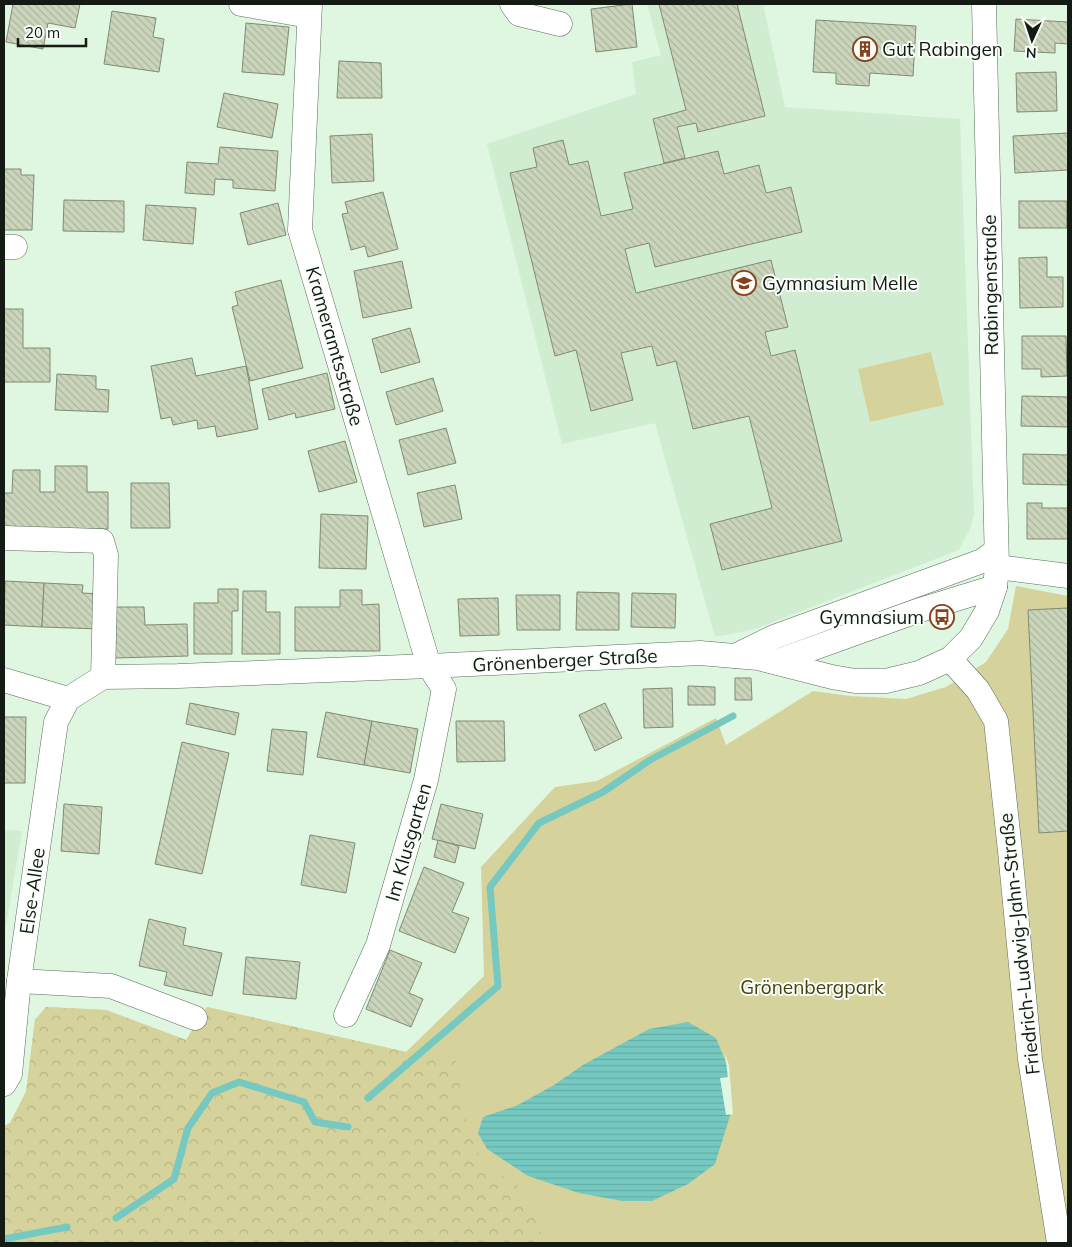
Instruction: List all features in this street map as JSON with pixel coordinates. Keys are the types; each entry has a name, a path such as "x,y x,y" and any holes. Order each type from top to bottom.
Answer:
{"street":[{"name":"Krameramtsstraße","path":"241,4 309,10 300,230 430,666"},
{"path":"512,4 519,14 560,24"},
{"name":"Rabingenstraße","path":"984,4 996,568"},
{"path":"4,538 102,541 106,555 103,676 68,699 4,680"},
{"path":"735,656 774,637 982,561 996,568 1068,576"},
{"path":"774,662 917,611 996,568"},
{"name":"Grönenberger Straße","path":"103,676 178,676 700,653 758,658 855,681 886,681 919,672 950,659 971,638 986,611 996,568"},
{"name":"Friedrich-Ludwig-Jahn-Straße","path":"950,659 978,690 996,721 1030,1059 1058,1243"},
{"name":"Im Klusgarten","path":"346,1015 378,945 426,780 444,690 430,666"},
{"name":"Else-Allee","path":"4,1084 10,1074 19,981 56,722 68,699"},
{"path":"19,981 111,986 194,1018"}],"shaded area":[{"name":"Gymnasium Melle","path":"647,4 763,4 785,107 960,119 974,514 970,529 959,550 755,629 715,637 655,423 562,444 487,144 636,94 632,62 661,55"},
{"path":"4,830 22,831 4,937"}],"green space":[{"path":"931,352 944,405 870,422 858,369"},
{"name":"Grönenbergpark","path":"1016,586 1068,596 1068,1243 4,1243 4,1126 10,1123 26,1092 35,1020 46,1007 106,1010 186,1040 207,1007 406,1052 484,976 481,867 555,787 597,781 716,718 726,745 813,691 850,696 906,699 946,687 986,662 1008,629"},
{"path":"46,1007 106,1010 186,1040 207,1007 406,1052 456,1061 465,1118 480,1160 523,1189 545,1243 4,1243 4,1126 10,1123 26,1092 35,1020"}],"water":[{"path":"688,1022 716,1038 727,1065 730,1116 715,1164 688,1184 652,1201 622,1201 579,1193 528,1176 487,1149 478,1133 483,1117 518,1105 554,1085 583,1065 649,1029"}],"pier":[{"path":"725,1054 729,1065 733,1114 726,1115 720,1078 728,1077"}],"building":[{"path":"13,4 80,4 75,28 48,23 43,49 6,42"},
{"path":"632,4 637,47 596,52 591,9"},
{"path":"659,4 737,4 765,116 698,132 696,123 677,127 685,158 664,163 653,119 686,110"},
{"path":"112,11 156,18 153,37 164,39 159,72 104,64"},
{"path":"1016,19 1068,22 1068,44 1055,43 1055,53 1014,51"},
{"name":"Gut Rabingen","path":"816,20 916,26 913,76 870,73 869,86 836,84 836,73 813,72"},
{"path":"246,23 289,27 284,75 242,72"},
{"path":"339,61 381,63 382,98 337,98"},
{"path":"1056,72 1057,111 1017,112 1016,73"},
{"path":"224,93 278,104 272,138 217,127"},
{"path":"1068,133 1068,170 1015,173 1013,136"},
{"path":"372,134 374,181 332,183 330,136"},
{"path":"563,140 569,165 588,161 601,216 633,209 624,173 718,151 724,174 759,165 766,193 791,187 802,232 655,267 649,243 625,249 636,293 771,260 788,327 765,332 771,356 795,350 842,541 722,570 710,524 772,508 749,416 693,429 676,361 657,366 652,346 621,353 633,400 591,411 576,350 555,356 510,173 537,167 533,148"},
{"path":"220,147 278,151 275,191 233,188 233,180 215,179 214,195 185,193 187,162 218,164"},
{"path":"4,169 21,169 21,175 34,175 32,230 4,230"},
{"path":"383,192 398,249 368,257 365,246 351,250 342,214 348,213 345,202"},
{"path":"64,200 124,201 124,232 63,231"},
{"path":"1019,201 1067,201 1067,228 1019,228"},
{"path":"278,203 286,235 248,245 240,213"},
{"path":"146,205 196,208 193,244 143,240"},
{"path":"1047,257 1047,277 1063,277 1063,307 1020,308 1019,258"},
{"path":"402,261 412,308 363,318 354,271"},
{"path":"281,280 303,368 250,381 232,307 238,305 235,292"},
{"path":"4,309 23,309 23,348 50,348 50,382 4,382"},
{"path":"410,328 420,362 381,373 372,339"},
{"path":"1022,336 1066,336 1067,376 1041,377 1041,369 1022,369"},
{"path":"192,358 196,376 246,366 258,429 217,437 215,426 198,429 197,420 173,425 171,417 161,419 151,366"},
{"path":"327,373 335,409 296,418 295,413 269,420 262,389"},
{"path":"57,374 96,376 96,389 109,390 108,412 55,410"},
{"path":"433,378 443,411 396,425 386,392"},
{"path":"1022,396 1068,397 1068,427 1021,426"},
{"path":"446,428 456,463 408,475 399,440"},
{"path":"345,441 357,482 319,492 308,451"},
{"path":"1023,454 1068,455 1068,485 1023,484"},
{"path":"55,466 87,466 87,492 108,492 108,529 4,528 4,493 12,493 13,470 40,470 40,492 55,492"},
{"path":"131,483 169,483 170,528 131,528"},
{"path":"455,485 462,519 424,527 417,493"},
{"path":"1027,503 1042,503 1042,508 1068,508 1068,539 1027,539"},
{"path":"321,514 368,516 366,569 319,568"},
{"path":"5,581 44,583 42,627 4,625"},
{"path":"44,583 83,585 82,593 102,594 101,629 42,627"},
{"path":"218,589 238,589 238,611 232,611 232,654 194,654 194,603 218,603"},
{"path":"340,590 362,590 362,605 379,604 380,651 295,651 295,607 340,607"},
{"path":"243,591 266,591 266,612 280,612 280,654 242,654"},
{"path":"577,592 619,593 619,630 576,630"},
{"path":"632,593 676,594 675,628 631,627"},
{"path":"516,595 560,595 560,630 517,630"},
{"path":"498,598 499,635 460,636 458,599"},
{"path":"115,607 144,607 145,625 187,624 188,656 114,658"},
{"path":"1068,608 1068,831 1039,833 1028,610"},
{"path":"735,678 751,678 752,700 735,700"},
{"path":"688,686 715,687 715,705 688,705"},
{"path":"672,688 673,727 644,728 643,689"},
{"path":"190,703 239,713 235,735 186,724"},
{"path":"605,703 622,738 595,751 579,715"},
{"path":"326,712 372,721 364,765 317,757"},
{"path":"4,717 26,717 25,783 4,783"},
{"path":"372,721 418,729 410,773 364,765"},
{"path":"456,721 504,721 505,761 457,762"},
{"path":"272,729 307,732 303,775 267,771"},
{"path":"182,742 229,753 202,874 155,864"},
{"path":"64,804 102,807 99,854 61,851"},
{"path":"441,804 483,814 475,849 432,839"},
{"path":"310,835 355,843 346,893 301,885"},
{"path":"438,840 459,846 455,863 434,857"},
{"path":"424,867 464,883 452,912 469,918 455,953 399,931"},
{"path":"149,919 186,928 183,945 222,953 212,996 164,985 167,972 139,966"},
{"path":"390,950 422,963 409,993 423,999 411,1027 366,1009"},
{"path":"246,957 300,962 296,999 243,994"}],"waterway":[{"path":"368,1098 498,986 490,887 539,823 603,792 650,760 733,716"},
{"path":"116,1218 174,1179 188,1128 212,1093 239,1082 304,1102 315,1122 348,1127"},
{"path":"4,1239 67,1227"}],"place":[{"name":"Gut Rabingen","path":"865,49"},
{"name":"Gymnasium Melle","path":"744,283"},
{"name":"Gymnasium","path":"942,617"}]}
